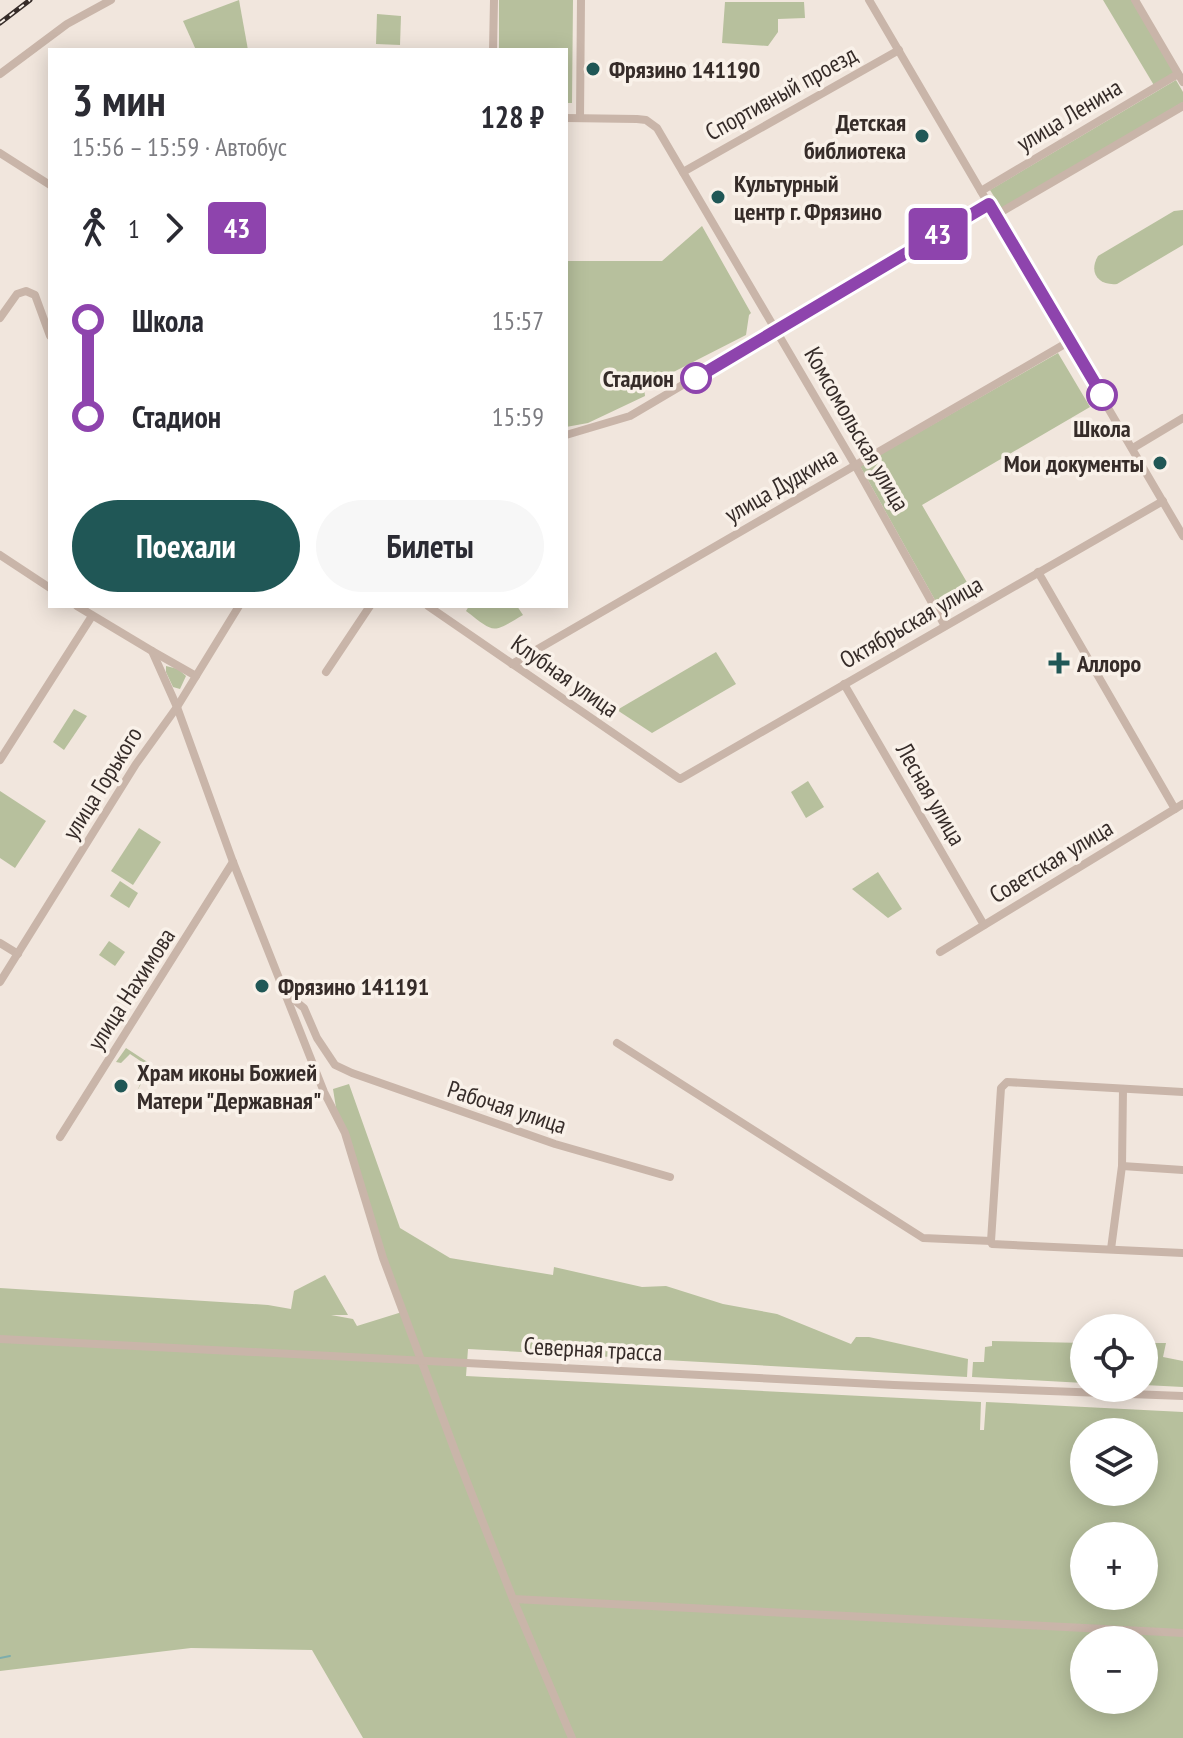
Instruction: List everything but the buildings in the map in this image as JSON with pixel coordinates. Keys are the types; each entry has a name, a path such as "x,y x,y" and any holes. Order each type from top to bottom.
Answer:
{"street":[{"path":"0,74 67,24 111,0"},
{"path":"493,48 494,0"},
{"path":"580,118 581,0"},
{"path":"869,0 1183,536"},
{"path":"1135,0 1180,78"},
{"name":"Спортивный проезд","path":"683,172 899,50"},
{"name":"улица Ленина","path":"981,191 1180,78"},
{"name":"улица Ленина","path":"996,215 1183,106"},
{"name":"Комсомольская улица","path":"568,118 637,119 651,123 855,465 945,626"},
{"path":"0,153 48,184"},
{"path":"568,434 630,416 989,204"},
{"path":"0,318 17,294 26,291 35,295 48,331"},
{"name":"улица Дудкина","path":"512,664 1070,341"},
{"path":"1133,448 1183,418"},
{"name":"Октябрьская улица","path":"680,779 1163,501"},
{"path":"0,555 48,587"},
{"path":"1038,572 1179,807"},
{"path":"80,608 196,676"},
{"name":"улица Горького","path":"0,982 238,608"},
{"path":"326,672 369,608"},
{"name":"Клубная улица","path":"431,608 680,779"},
{"path":"1,755 92,616"},
{"path":"152,651 177,707 233,862 324,1092 345,1133 383,1258 513,1599 572,1738"},
{"name":"Лесная улица","path":"844,684 984,925"},
{"name":"Советская улица","path":"940,952 1179,807"},
{"name":"улица Нахимова","path":"60,1137 233,862"},
{"path":"0,943 18,954"},
{"path":"287,995 304,1008 317,1038 335,1065 317,1072"},
{"path":"617,1043 923,1238 1183,1253"},
{"name":"Рабочая улица","path":"335,1065 401,1092 555,1144 670,1177"},
{"path":"991,1241 1001,1088 1007,1082 1183,1092"},
{"path":"1111,1249 1122,1166 1123,1089"},
{"path":"1122,1166 1183,1170"},
{"name":"Северная трасса","path":"0,1339 894,1385 1183,1396"},
{"path":"513,1599 1183,1633"}],"green space":[{"path":"239,0 248,48 195,48 183,21"},
{"path":"499,0 573,0 572,103 568,103 568,48 499,48"},
{"path":"1103,0 1135,0 1178,74 1155,87"},
{"path":"725,2 804,2 805,18 778,19 778,32 768,46 722,43"},
{"path":"377,14 401,16 400,45 376,44"},
{"path":"1176,80 1183,92 1183,102 1002,209 990,190"},
{"path":"1183,210 1183,245 1117,284 1100,281 1094,268 1098,256 1174,211"},
{"path":"702,226 751,313 746,335 644,387 645,396 588,423 568,427 568,261 662,261"},
{"path":"1058,353 1090,407 922,505 972,591 940,609 860,466"},
{"path":"468,608 518,608 523,615 493,628 466,611"},
{"path":"716,652 736,684 652,733 617,710"},
{"path":"166,666 178,669 186,676 180,689 173,687"},
{"path":"74,709 87,716 64,750 53,742"},
{"path":"808,781 824,807 806,818 791,792"},
{"path":"0,791 46,821 15,868 0,858"},
{"path":"139,828 161,842 133,885 111,871"},
{"path":"878,872 902,909 888,918 852,889"},
{"path":"120,881 138,893 129,908 110,896"},
{"path":"109,941 125,952 115,966 99,955"},
{"path":"126,1048 152,1065 137,1091 143,1078 139,1073 145,1064 130,1054 121,1063 116,1062"},
{"path":"349,1084 400,1228 450,1258 553,1275 554,1267 642,1287 666,1286 723,1304 777,1314 851,1344 856,1337 869,1337 968,1359 967,1377 468,1349 466,1376 981,1402 980,1430 984,1430 986,1402 1183,1412 1183,1738 363,1738 312,1650 191,1648 0,1671 0,1288 291,1309 294,1291 325,1275 348,1315 331,1315 353,1319 357,1326 402,1312 337,1114 333,1089"},
{"path":"992,1341 1070,1343 1070,1382 972,1377 973,1362 984,1362 985,1347 992,1346"},
{"path":"1158,1343 1166,1343 1163,1357 1183,1361 1183,1387 1158,1386"}],"waterway":[{"path":"0,1658 10,1656"}],"railway":[{"path":"0,23 30,0"}],"bus line":[{"name":"43","path":"696,378 989,204 1102,395"}],"place":[{"name":"Фрязино 141190","path":"593,69"},
{"name":"Детская библиотека","path":"922,136"},
{"name":"Культурный центр г. Фрязино","path":"718,197"},
{"name":"Стадион","path":"696,378"},
{"name":"Школа","path":"1102,395"},
{"name":"Мои документы","path":"1160,463"},
{"name":"Аллоро","path":"1059,663"},
{"name":"Фрязино 141191","path":"262,986"},
{"name":"Храм иконы Божией Матери \"Державная\"","path":"121,1086"}]}
